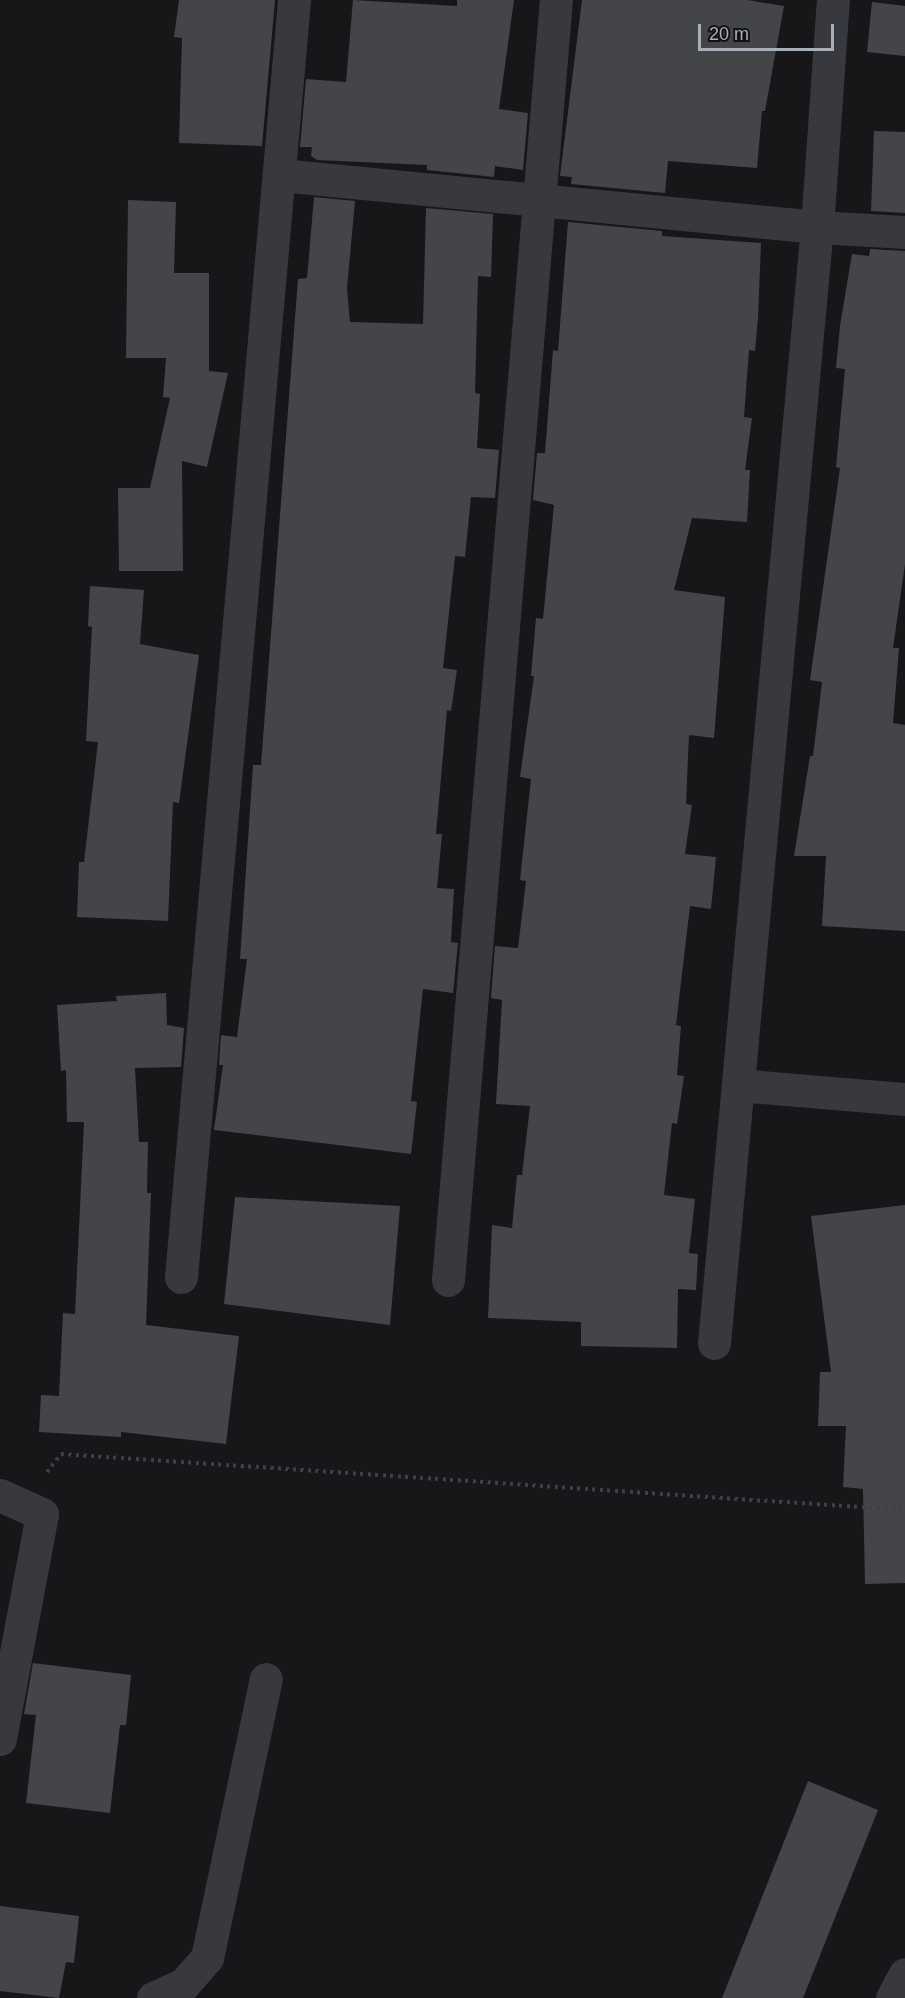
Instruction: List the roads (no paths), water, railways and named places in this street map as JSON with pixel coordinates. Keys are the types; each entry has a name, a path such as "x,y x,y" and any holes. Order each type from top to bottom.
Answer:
{"street":[{"path":"181,1277 294,0"},
{"path":"448,1280 541,200 556,0"},
{"path":"714,1343 817,227 833,0"},
{"path":"280,175 817,227 905,232"},
{"path":"738,1085 905,1099"},
{"path":"0,1495 42,1514 0,1739"},
{"path":"153,1998 184,1984 207,1958 266,1678"},
{"path":"892,1998 905,1974"}]}
